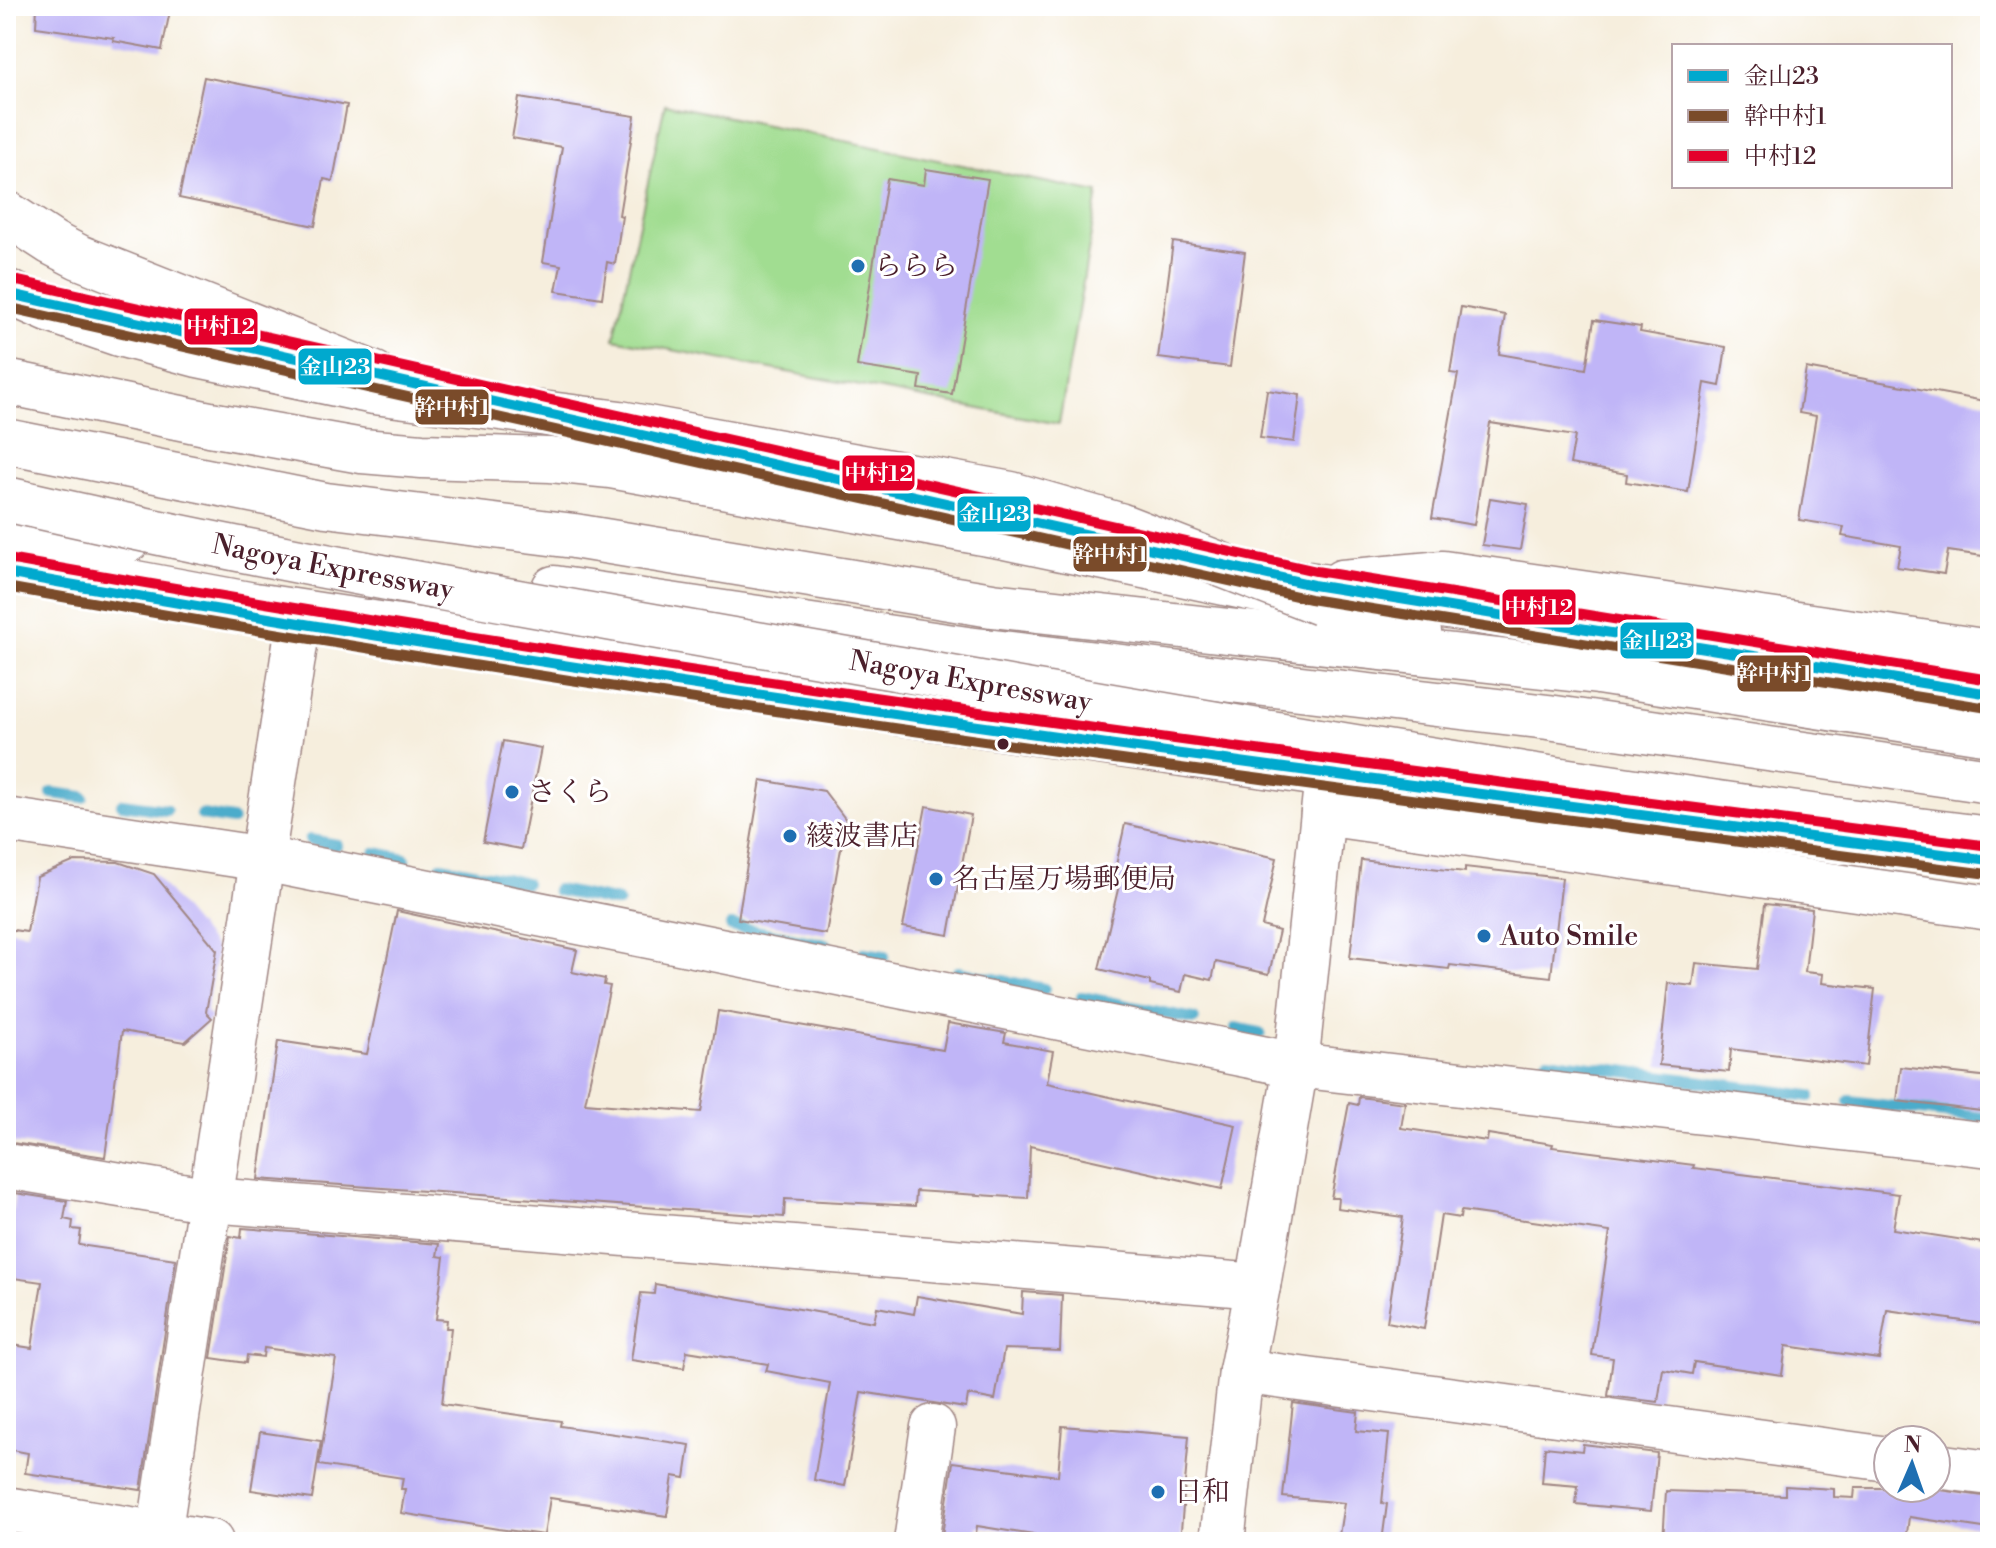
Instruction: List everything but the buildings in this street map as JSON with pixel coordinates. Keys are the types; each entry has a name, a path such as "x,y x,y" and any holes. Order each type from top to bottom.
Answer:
{"main road":[{"path":"6,213 79,257 375,374"},
{"path":"6,292 375,374 1316,594 1443,573 1990,652"},
{"path":"6,292 132,338 374,392 620,423 1011,494 1119,525 1464,645 1598,672"},
{"path":"6,382 210,424 362,451 611,466 1316,594 1990,694"},
{"name":"Nagoya Expressway","path":"6,441 326,505 574,536 992,605 1598,672 1990,733"},
{"name":"Nagoya Expressway","path":"6,499 276,556 739,641 1332,778 1772,811 1990,839"},
{"path":"6,529 333,555 967,649 1548,717 1990,781"},
{"path":"6,559 254,605 747,674 1332,778 1990,908"},
{"path":"6,570 95,575"},
{"path":"6,570 298,625 1332,778 1990,860"},
{"path":"159,1538 298,625"},
{"path":"1222,1542 1241,1371 1296,1065 1332,778"},
{"path":"6,820 263,859 1296,1065 1990,1145"},
{"path":"6,1166 211,1200 1258,1286"},
{"path":"1241,1371 1872,1457"},
{"path":"916,1542 933,1427"},
{"path":"1952,1468 1990,1473"},
{"path":"6,1509 159,1538 211,1542"}],"green space":[{"name":"ららら","path":"665,104 1098,193 1059,424 614,339"}],"waterway":[{"path":"52,793 83,797"},
{"path":"122,804 166,810"},
{"path":"202,815 232,820"},
{"path":"310,840 337,845"},
{"path":"375,853 405,859"},
{"path":"441,867 525,883"},
{"path":"557,890 618,902"},
{"path":"731,926 826,945"},
{"path":"864,953 884,956"},
{"path":"958,972 1044,989"},
{"path":"1082,997 1194,1019"},
{"path":"1236,1028 1260,1033"},
{"path":"1547,1061 1810,1096"},
{"path":"1850,1101 1990,1119"}],"transit line":[{"name":"中村12","path":"9,279 1316,571 1990,680"},
{"name":"金山23","path":"6,293 1313,585 1990,694"},
{"name":"幹中村1","path":"6,307 1310,599 1988,708"},
{"name":"中村12","path":"8,559 749,679 1245,749 1990,846"},
{"name":"金山23","path":"6,573 748,693 1244,763 1990,860"},
{"name":"幹中村1","path":"6,587 747,707 1243,777 1988,874"}],"place":[{"name":"ららら","path":"858,266"},
{"name":"さくら","path":"512,792"},
{"name":"綾波書店","path":"790,836"},
{"name":"名古屋万場郵便局","path":"936,879"},
{"name":"Auto Smile","path":"1484,936"},
{"name":"日和","path":"1158,1492"}]}
